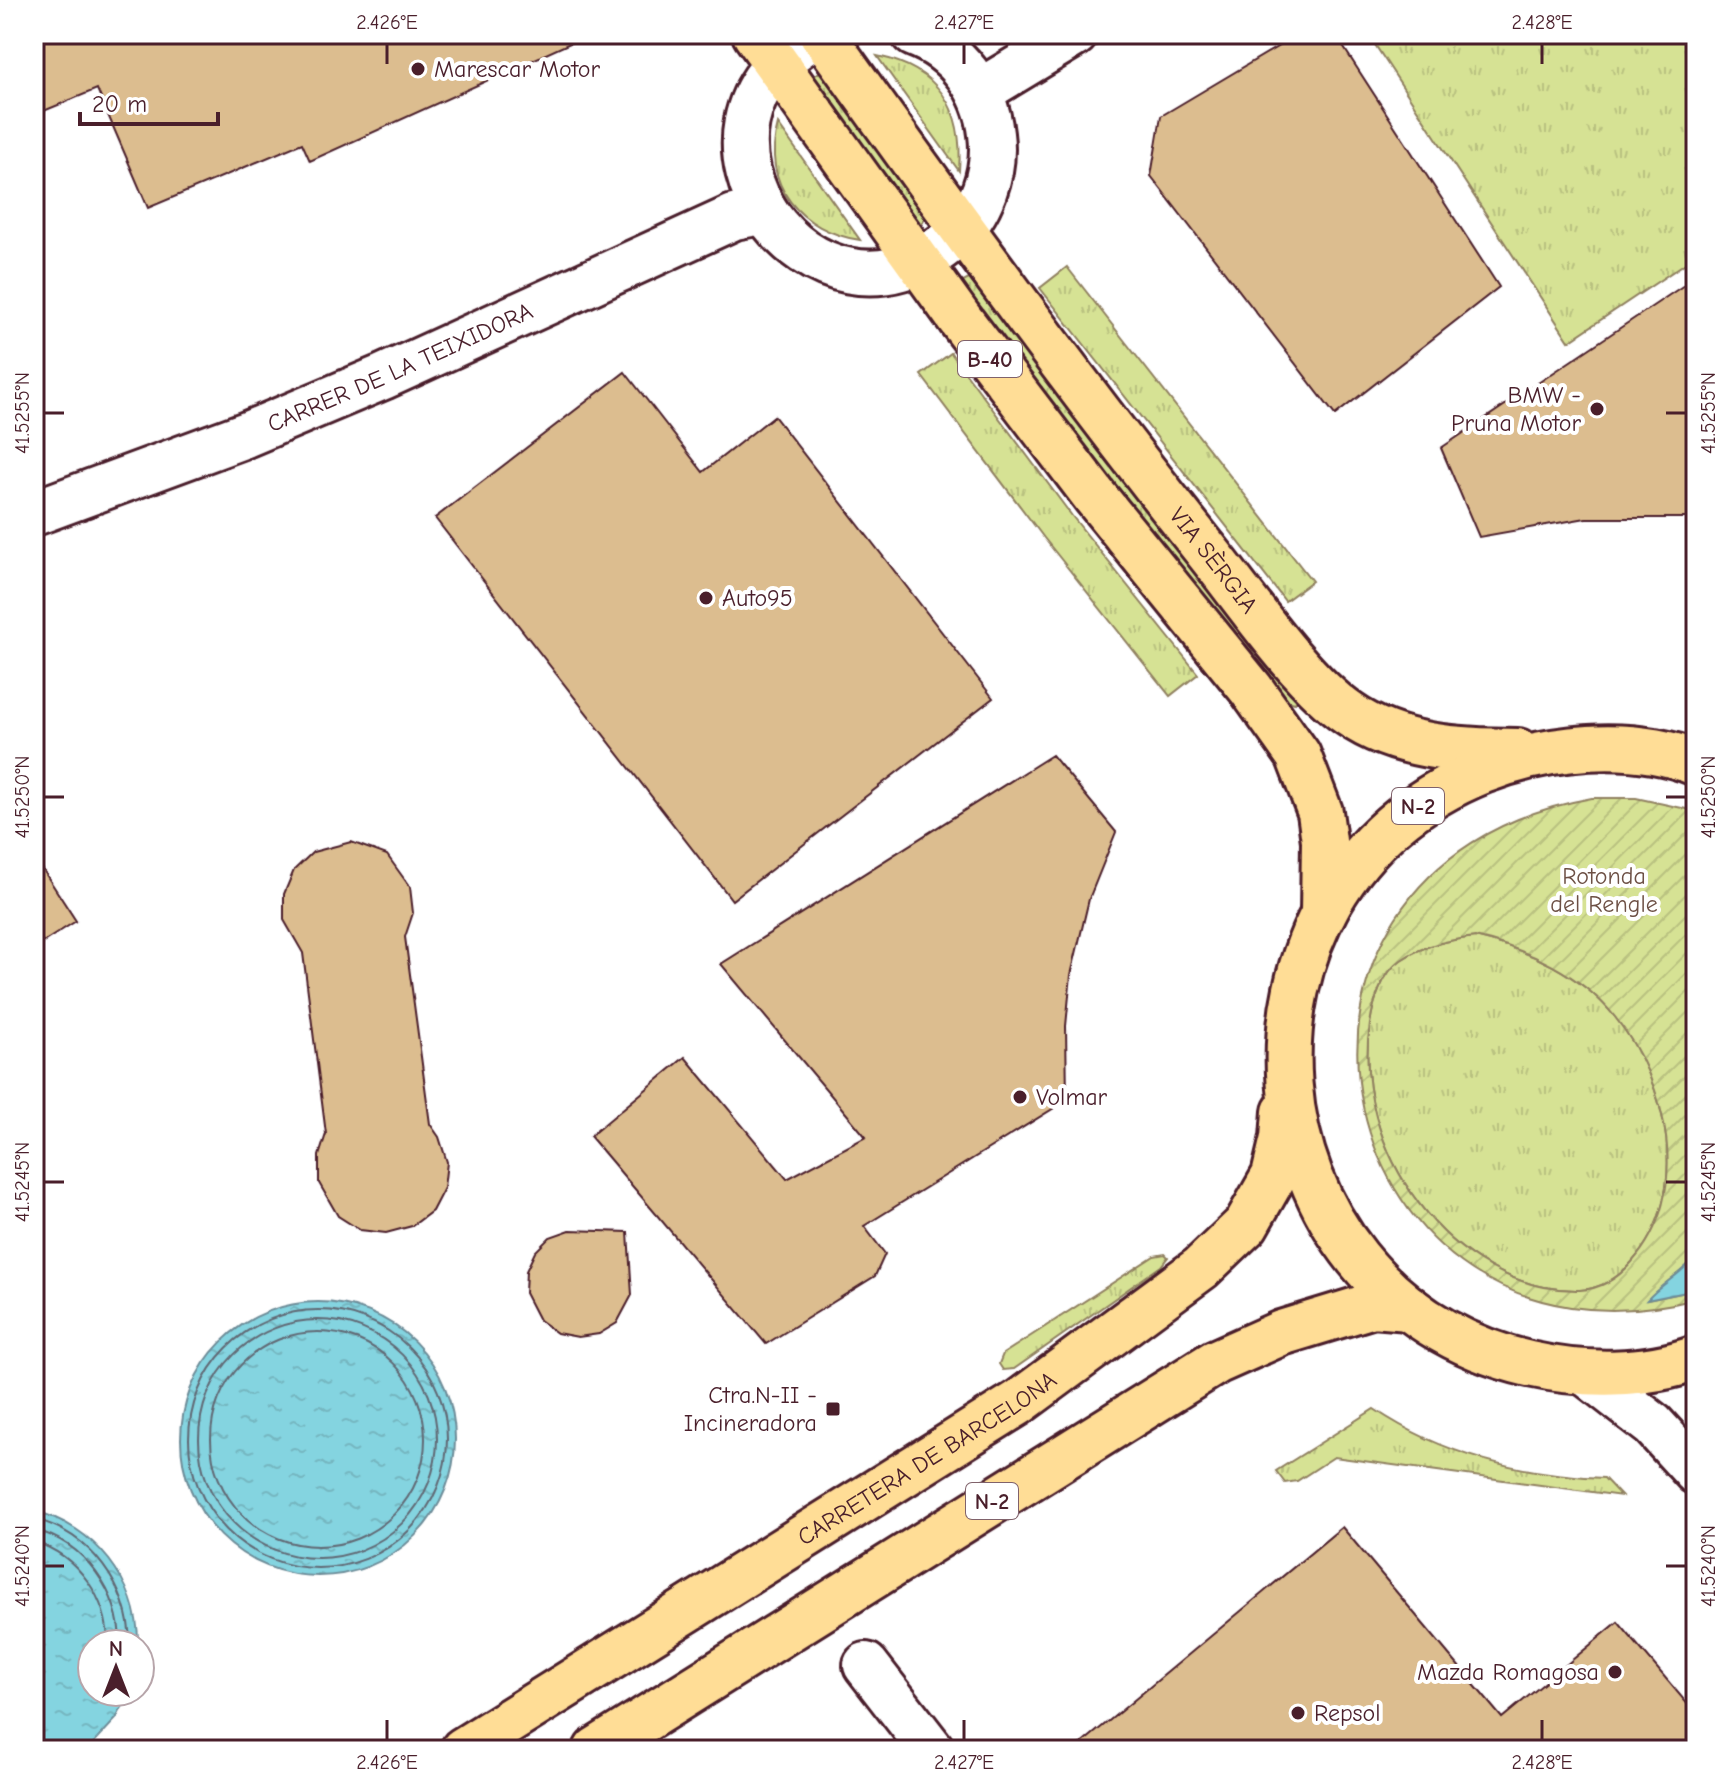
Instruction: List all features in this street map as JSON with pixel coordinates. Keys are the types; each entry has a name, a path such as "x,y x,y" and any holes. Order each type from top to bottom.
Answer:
{"main road":[{"name":"VIA SÈRGIA","path":"820,34 1138,465 1326,696 1373,729 1406,741 1484,751 1552,751"},
{"name":"B-40","path":"766,49 917,262 1096,498 1251,689 1298,755 1320,812 1324,841 1323,914"},
{"name":"N-2","path":"1696,763 1620,748 1552,751 1505,763 1460,781 1419,806 1381,837 1349,874 1323,914 1301,967 1289,1024 1287,1082 1296,1134 1312,1184 1338,1230 1370,1272 1409,1308 1456,1337 1506,1359 1586,1373 1638,1371 1696,1358"},
{"name":"CARRETERA DE BARCELONA","path":"463,1750 1018,1403 1201,1268 1246,1225 1274,1176 1283,1138 1287,1082"},
{"name":"N-2","path":"596,1750 1216,1362 1281,1333 1373,1305 1409,1308"}],"street":[{"name":"VIA SÈRGIA","path":"820,34 797,46 766,49 758,90 747,120 744,152 749,183 762,212 784,239 814,259 847,270 882,271 917,262 941,249 962,230 978,205 989,178 993,149 989,119 979,92 958,62 929,39 914,34"},
{"path":"979,92 1075,34"},
{"name":"CARRER DE LA TEIXIDORA","path":"34,513 245,435 383,377 720,223 762,212"},
{"path":"1586,1373 1653,1425 1696,1472"},
{"path":"866,1665 932,1750"}],"green space":[{"path":"1368,34 1696,34 1696,256 1569,341"},
{"path":"877,56 917,71 944,95 957,129 959,171"},
{"path":"821,71 925,215 923,222 918,224 814,80 814,76"},
{"path":"778,124 860,240 820,227 790,202 775,167 774,146"},
{"path":"1067,267 1312,581 1285,601 1040,288"},
{"path":"969,279 1298,698 1295,703 1287,701 1244,648 962,290 961,283"},
{"path":"951,353 1072,516 1198,674 1170,696 1044,538 921,375"},
{"name":"Rotonda del Rengle","path":"1592,798 1636,798 1696,811 1696,1256 1648,1300 1696,1290 1696,1299 1571,1307 1472,1270 1402,1199 1364,1109 1361,1011 1396,918 1472,843","holes":["1475,937 1552,965 1601,1002 1633,1044 1649,1074 1660,1106 1666,1139 1667,1172 1663,1204 1651,1235 1632,1262 1602,1285 1580,1290 1533,1284 1490,1267 1452,1239 1419,1204 1394,1163 1376,1117 1368,1071 1370,1024 1384,980 1394,966 1418,950"]},
{"path":"1475,937 1533,956 1586,988 1615,1017 1649,1074 1660,1106 1666,1139 1667,1172 1663,1204 1651,1235 1632,1262 1602,1285 1580,1290 1533,1284 1490,1267 1452,1239 1419,1204 1394,1163 1376,1117 1368,1071 1370,1024 1384,980 1394,966 1418,950"},
{"path":"1165,1254 1168,1257 1161,1266 1014,1369 1003,1370 999,1364 1003,1354 1154,1256"},
{"path":"1374,1409 1428,1439 1484,1460 1543,1472 1604,1478 1621,1496 1334,1457 1297,1481 1285,1483 1276,1471"}],"water":[{"path":"1696,1256 1696,1290 1647,1300 1685,1268"},
{"path":"305,1302 331,1302 383,1318 415,1342 432,1363 445,1387 453,1412 453,1466 445,1491 432,1515 415,1536 394,1553 370,1566 345,1574 305,1576 253,1560 231,1545 212,1526 197,1504 187,1479 181,1452 181,1426 197,1374 212,1352 231,1333 253,1318 278,1308"},
{"path":"34,1511 76,1529 109,1560 131,1599 137,1628 76,1628 76,1708 122,1708 116,1719 87,1750 34,1750"}],"building":[{"path":"34,34 590,34 310,161 302,143 148,208 97,89 34,115"},
{"path":"1299,34 1335,34 1499,287 1335,415 1151,176 1161,116"},
{"name":"BMW - Pruna Motor","path":"1696,277 1696,518 1586,518 1479,537 1441,448"},
{"name":"Auto95","path":"625,372 703,472 774,416 993,698 732,900 435,518"},
{"path":"1052,755 1116,832 1089,899 1071,975 1066,1026 1067,1100 864,1226 885,1254 875,1276 766,1344 590,1136 685,1057 787,1179 866,1137 721,964"},
{"path":"351,842 387,855 410,887 413,913 405,937 430,1124 439,1137 447,1162 444,1188 432,1211 412,1226 386,1233 360,1230 338,1216 319,1183 319,1156 326,1134 303,953 284,920 284,894 294,870 313,852"},
{"path":"34,856 76,921 34,948"},
{"path":"570,1230 628,1232 632,1295 617,1323 599,1334 578,1337 557,1333 539,1320 525,1293 526,1271 535,1252 550,1237"},
{"path":"1342,1527 1502,1718 1618,1622 1696,1714 1696,1750 1074,1750"}],"place":[{"name":"Marescar Motor","path":"418,69"},
{"name":"BMW - Pruna Motor","path":"1597,409"},
{"name":"Auto95","path":"706,598"},
{"name":"Volmar","path":"1020,1097"},
{"name":"Ctra.N-II - Incineradora","path":"833,1409"},
{"name":"Mazda Romagosa","path":"1615,1672"},
{"name":"Repsol","path":"1298,1713"}]}
